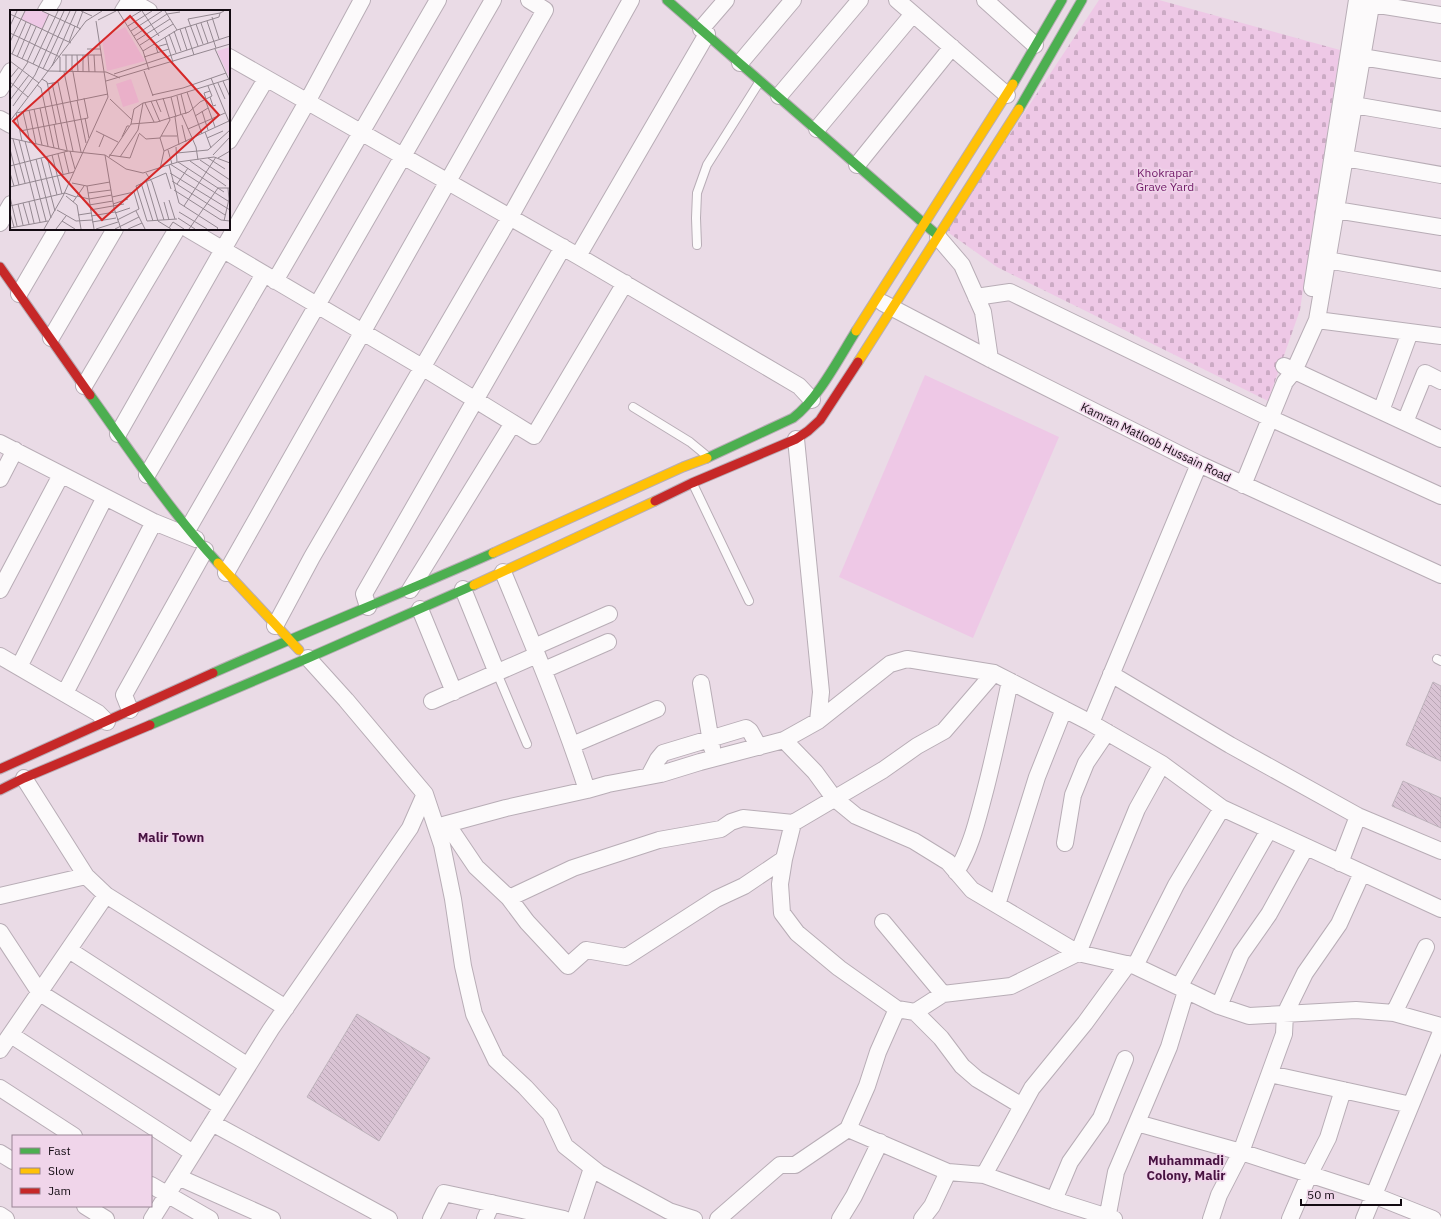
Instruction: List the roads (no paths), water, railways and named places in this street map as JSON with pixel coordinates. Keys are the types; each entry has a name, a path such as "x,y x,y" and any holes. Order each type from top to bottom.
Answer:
{"main road":[{"path":"667,0 817,129 938,236"},
{"path":"0,790 24,778 308,658 503,572 639,498 708,456 793,418 812,400 877,300 1007,95 1062,0"},
{"path":"0,769 290,640 639,498 692,484 796,439 808,431 820,420 893,308 1023,103 1082,0"},
{"path":"0,267 147,475 196,540 275,626 308,658"}],"street":[{"path":"47,10 53,0"},
{"path":"124,10 130,0 147,10"},
{"path":"118,434 307,102 362,0"},
{"path":"147,475 361,133 438,0"},
{"path":"130,710 124,695 196,540 317,305 493,0"},
{"path":"226,573 545,10 529,0"},
{"path":"275,626 312,557 510,217 631,0"},
{"path":"578,256 704,32 726,0"},
{"path":"740,63 793,0"},
{"path":"778,96 860,0"},
{"path":"897,0 1007,95"},
{"path":"985,0 1036,45"},
{"path":"1364,1 1441,16"},
{"path":"1288,373 1317,320 1362,56 1364,1"},
{"path":"1243,485 1288,373 1308,311 1324,201 1364,1"},
{"path":"817,129 913,14"},
{"path":"857,165 952,47"},
{"path":"1362,56 1441,70"},
{"path":"230,58 625,283 798,386 812,400"},
{"path":"0,89 10,72"},
{"path":"230,139 266,79"},
{"path":"1354,105 1441,120"},
{"path":"0,119 10,124"},
{"path":"1345,158 1441,175"},
{"path":"0,223 10,206"},
{"path":"1336,210 1441,227"},
{"path":"19,294 56,230"},
{"path":"51,338 114,230"},
{"path":"84,386 176,230"},
{"path":"190,230 363,332 534,436 625,283"},
{"path":"938,236 962,265 984,312 990,359"},
{"path":"368,608 364,594 563,247"},
{"path":"1327,260 1441,280"},
{"path":"976,297 1010,292 1270,418 1441,496"},
{"name":"Kamran Matloob Hussain Road","path":"877,300 990,359 1199,464 1441,575"},
{"path":"1317,320 1441,336"},
{"path":"1381,411 1410,332"},
{"path":"1288,373 1381,411 1441,439"},
{"path":"1405,422 1425,373 1441,381"},
{"path":"410,590 513,423"},
{"path":"796,439 821,692 818,721"},
{"path":"0,443 154,522 196,540"},
{"path":"0,478 15,450"},
{"path":"1090,723 1199,464"},
{"path":"0,590 61,474"},
{"path":"19,666 105,497"},
{"path":"65,694 154,522"},
{"path":"503,572 544,670 587,790"},
{"path":"463,589 497,673"},
{"path":"420,609 454,692"},
{"path":"432,702 497,673 536,651 609,614"},
{"path":"544,670 608,642"},
{"path":"0,656 98,713 106,722"},
{"path":"308,658 346,700 425,794 442,826 476,867 509,898 527,922 568,966 586,950 626,957 716,899 744,886 784,859"},
{"path":"442,826 506,808 608,784 661,774 714,758 784,740 818,721 890,664 907,659 994,673 1107,732 1162,764 1222,808 1441,908"},
{"path":"509,898 573,868 659,840 721,829 731,822 743,818 793,823 883,770 917,746 944,731 994,673"},
{"path":"1111,674 1230,745 1358,816 1441,851"},
{"path":"956,872 964,860 975,827 995,750 1010,681"},
{"path":"701,683 714,758"},
{"path":"572,745 657,709"},
{"path":"997,905 1037,778 1064,709"},
{"path":"649,776 663,753 746,728 750,731 759,747"},
{"path":"1065,843 1073,795 1086,763 1107,732"},
{"path":"784,740 815,772 834,798 856,816 914,841 948,862 972,890 1078,953 1132,965 1219,1006 1249,1016 1356,1010 1394,1013 1441,1026"},
{"path":"915,1012 943,994 1012,986 1078,953 1137,809 1162,764"},
{"path":"24,778 86,876 106,895 286,1008"},
{"path":"152,1219 286,1008 410,828 425,794"},
{"path":"984,1175 1032,1088 1132,965 1176,885 1222,808"},
{"path":"1340,863 1358,816"},
{"path":"793,823 784,859 780,884 782,913 797,933 839,968 897,1009 915,1012 941,1038 962,1066 976,1079 1022,1106"},
{"path":"442,826 442,845 453,899 463,966 474,1014 496,1060 526,1087 550,1114 565,1146 592,1168 669,1211 694,1219"},
{"path":"848,1128 948,1172 984,1175 1109,1218 1116,1172 1169,1047 1183,989 1268,830"},
{"path":"1219,1006 1241,954 1269,914 1306,847"},
{"path":"1211,1219 1218,1195 1241,1152 1270,1074 1284,1034 1285,1014 1305,973 1339,924 1362,873"},
{"path":"0,896 86,876"},
{"path":"0,1050 106,895"},
{"path":"883,922 943,994"},
{"path":"0,932 40,993 222,1107"},
{"path":"1394,1013 1426,947"},
{"path":"69,950 248,1066"},
{"path":"718,1219 780,1165 795,1165 848,1128 867,1086 878,1052 897,1009"},
{"path":"1364,1219 1441,1032"},
{"path":"11,1035 193,1153"},
{"path":"1054,1200 1070,1162 1101,1118 1125,1059"},
{"path":"1270,1074 1411,1105"},
{"path":"0,1088 72,1135"},
{"path":"1290,1219 1309,1175 1328,1138 1343,1090"},
{"path":"212,1123 389,1219"},
{"path":"1137,1123 1241,1152 1373,1195 1433,1219"},
{"path":"840,1219 854,1196 880,1142"},
{"path":"0,1153 12,1160"},
{"path":"575,1219 592,1168"},
{"path":"922,1219 932,1206 948,1172"},
{"path":"178,1177 272,1219"},
{"path":"152,1186 210,1219"},
{"path":"431,1219 444,1192 539,1216 564,1219"},
{"path":"485,1219 492,1203"},
{"path":"87,1207 106,1219"},
{"path":"0,1215 6,1219"}],"lane":[{"path":"697,245 697,193 707,165 760,81"},
{"path":"633,407 690,442 708,456"},
{"path":"692,484 749,601"},
{"path":"497,673 528,744"}],"district":[{"name":"Malir Town","path":"171,837"},
{"name":"Muhammadi Colony, Malir","path":"1186,1168"}],"park label":[{"name":"Khokrapar Grave Yard","path":"1165,179"}]}
